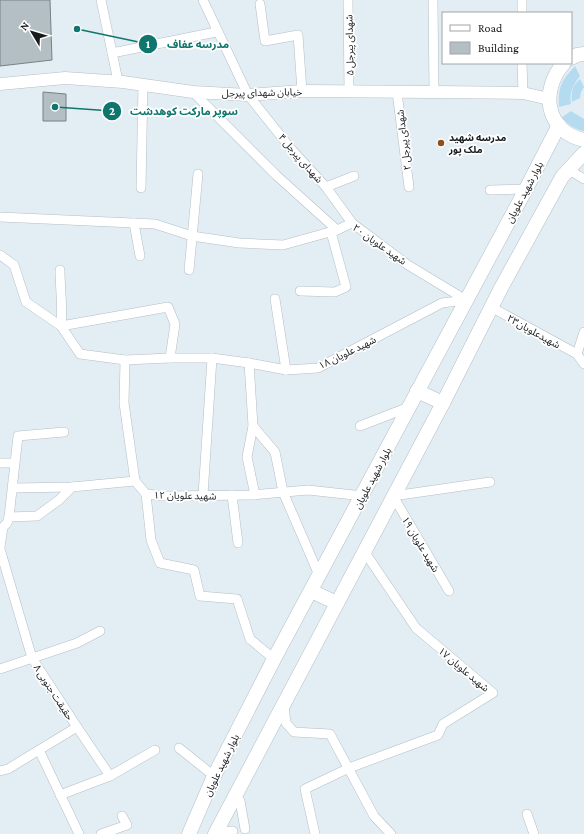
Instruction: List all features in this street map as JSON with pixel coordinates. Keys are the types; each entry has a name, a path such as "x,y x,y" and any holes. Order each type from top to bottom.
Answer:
{"main road":[{"path":"563,64 556,72 550,85 549,99 552,113 559,125 569,134 584,140"},
{"name":"خیابان شهدای پیرجل","path":"0,84 64,78 143,84 193,92 248,95 302,91 434,92 523,94 549,99"},
{"name":"بلوار شهید علویان","path":"189,834 214,776 274,659 363,496 417,391 559,125"},
{"path":"215,833 234,794 337,603 562,177 584,154"},
{"path":"417,391 443,403"},
{"path":"311,591 337,603"}],"street":[{"path":"100,0 118,82"},
{"name":"شهدای پیرجل ۴","path":"203,0 216,32 248,95 292,150 326,187 352,223"},
{"name":"شهدای پیرجل ۵","path":"348,0 349,91"},
{"path":"433,0 434,92"},
{"path":"522,0 522,12"},
{"path":"260,4 265,41 298,35 302,91"},
{"path":"112,53 216,32"},
{"path":"522,64 523,94"},
{"path":"141,188 143,84"},
{"path":"193,92 334,231 346,287 335,292 300,291"},
{"name":"شهدای پیرجل ۲","path":"397,92 408,187"},
{"path":"569,170 584,178"},
{"path":"189,270 198,174"},
{"path":"326,187 354,176"},
{"path":"490,190 526,189"},
{"name":"شهید علویان ۲۰","path":"0,217 155,224 192,236 239,243 283,245 334,231 352,223 408,265 466,300"},
{"path":"134,223 140,256"},
{"name":"شهید علویان ۱۸","path":"0,255 14,265 26,302 52,318 61,326 80,354 125,360 212,358 286,370 318,368 442,304 466,300"},
{"path":"60,270 60,299 63,312 61,326 168,307 175,324 170,358"},
{"path":"275,299 286,370"},
{"name":"شهیدعلویان۲۳","path":"492,307 577,354"},
{"path":"584,332 577,354 584,364"},
{"path":"203,495 212,358"},
{"path":"14,488 72,487 135,481 124,403 125,360"},
{"path":"249,363 253,426 247,457 256,495"},
{"path":"360,426 409,407"},
{"path":"253,426 275,452 283,492 319,575"},
{"name":"حقیقت جنوبی ۸","path":"0,771 8,769 77,726 32,658 0,548 4,524 14,488 14,463 18,436 64,432"},
{"path":"0,463 14,463"},
{"name":"شهید علویان ۱۲","path":"135,481 146,494 256,495 308,490 363,496"},
{"path":"393,496 490,482"},
{"path":"4,524 37,516 59,500 72,487"},
{"path":"146,494 151,540 160,563 194,570 200,596 237,599 250,638 274,659"},
{"path":"232,495 238,543"},
{"name":"شهید علویان ۱۹","path":"393,496 449,590"},
{"name":"شهید علویان ۱۷","path":"349,768 438,734 443,724 493,693 416,628 364,551"},
{"path":"0,669 77,643 100,632"},
{"path":"284,701 286,723 294,732 330,734 374,816 391,834"},
{"path":"77,726 110,776"},
{"path":"178,748 214,776"},
{"path":"39,750 79,834"},
{"path":"60,795 110,776 155,750"},
{"path":"315,834 305,789 349,768"},
{"path":"234,794 240,801 245,829"},
{"path":"527,814 534,834"},
{"path":"101,834 127,825 122,816"},
{"path":"215,833 233,831"}],"shaded area":[{"path":"575,66 580,76 572,89 571,104 559,107 561,85 566,76"},
{"path":"580,79 584,87 580,98 572,102 573,89 575,84"},
{"path":"571,111 584,119 584,131 572,126 562,117"}],"building":[{"path":"0,0 50,0 52,60 0,66"},
{"path":"43,92 66,94 66,121 43,121"}],"place":[{"name":"مدرسه عفاف","path":"77,29"},
{"name":"سوپر مارکت کوهدشت","path":"55,107"},
{"name":"مدرسه شهید ملک پور","path":"441,143"}]}
